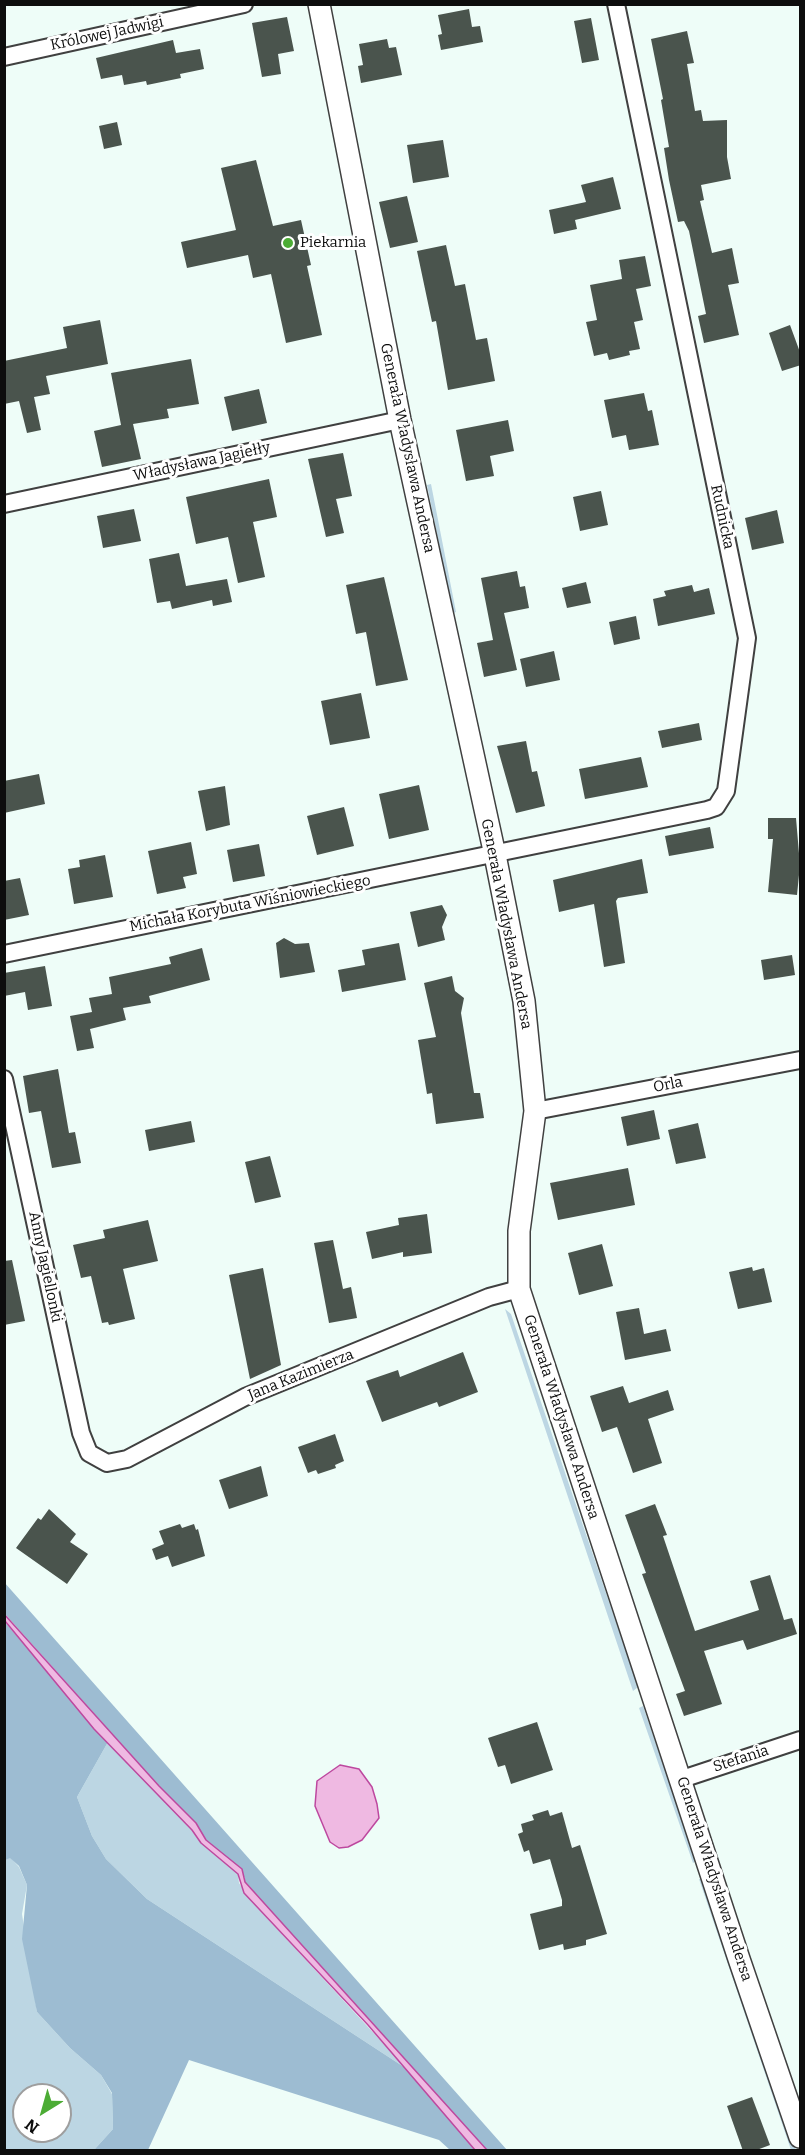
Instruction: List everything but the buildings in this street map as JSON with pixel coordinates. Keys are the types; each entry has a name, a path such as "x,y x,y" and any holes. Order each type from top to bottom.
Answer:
{"street":[{"name":"Królowej Jadwigi","path":"4,57 244,4"},
{"name":"Generała Władysława Andersa","path":"319,4 400,420 495,855 524,1001 535,1111 519,1231 519,1289 682,1779 739,1959 801,2137"},
{"name":"Rudnicka","path":"495,855 707,810 716,807 726,791 747,638 616,4"},
{"name":"Władysława Jagiełły","path":"4,504 400,420"},
{"name":"Michała Korybuta Wiśniowieckiego","path":"4,954 495,855"},
{"name":"Orla","path":"535,1111 801,1060"},
{"name":"Anny Jagiellonki","path":"4,1079 81,1433 89,1453"},
{"name":"Jana Kazimierza","path":"89,1453 107,1463 127,1459 245,1397 489,1297 519,1289"},
{"name":"Stefania","path":"682,1779 801,1740"}],"shaded area":[{"path":"431,484 456,612 453,613 427,485"},
{"path":"505,1309 511,1314 638,1687 633,1691"},
{"path":"4,1582 507,2150 487,2150 245,1882 245,1878 206,1840 196,1823 159,1786 5,1614"},
{"path":"4,1614 159,1786 196,1823 206,1840 242,1869 245,1882 487,2150 475,2150 368,2025 244,1893 238,1874 201,1843 192,1830 94,1729 5,1621"},
{"path":"4,1621 108,1742 77,1797 92,1836 106,1859 147,1899 407,2069 475,2150 450,2150 439,2140 189,2060 148,2150 94,2150 113,2129 112,2093 101,2075 70,2048 37,2012 22,1939 27,1885 19,1866 10,1858 5,1860"},
{"path":"643,1706 696,1861 693,1863 639,1708"},
{"path":"108,1742 192,1830 201,1843 238,1874 239,1883 253,1903 407,2069 147,1899 106,1859 92,1836 77,1797"},
{"path":"340,1765 359,1769 372,1787 379,1818 362,1840 348,1847 339,1848 330,1842 315,1806 317,1781"},
{"path":"10,1857 19,1867 27,1885 22,1914 37,2012 70,2048 101,2075 112,2094 113,2129 94,2150 5,2150 4,1860"},
{"path":"699,1879 703,1879 796,2150 791,2150"}],"place":[{"name":"Piekarnia","path":"288,243"}]}
